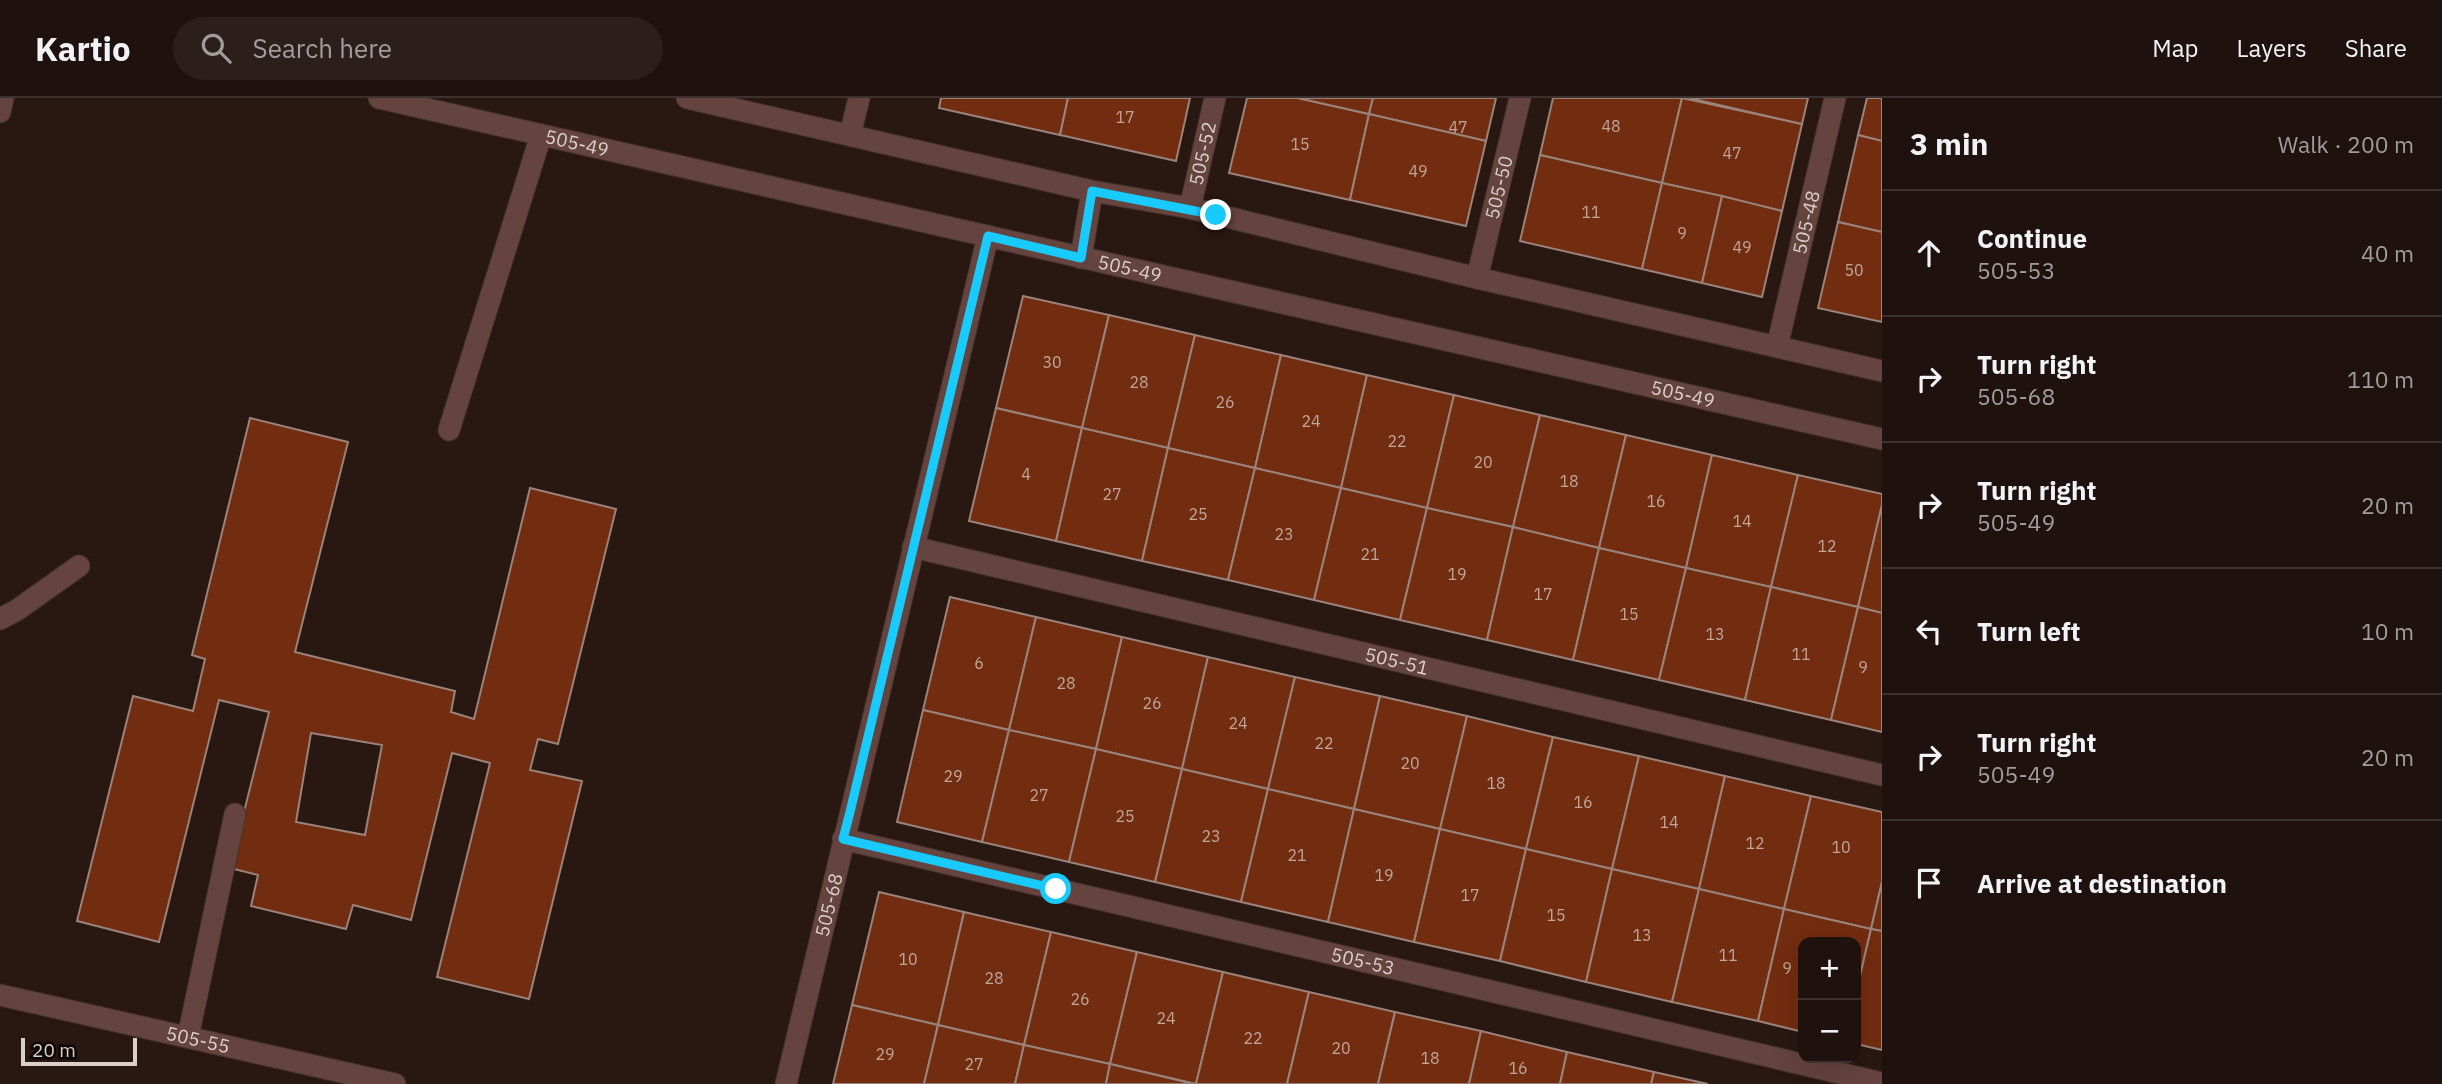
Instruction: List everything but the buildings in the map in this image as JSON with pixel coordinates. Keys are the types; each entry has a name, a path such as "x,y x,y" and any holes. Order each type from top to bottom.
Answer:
{"street":[{"path":"0,112 3,98"},
{"name":"505-49","path":"379,98 1882,439"},
{"path":"687,98 1092,191 1191,208 1477,278 1882,371"},
{"path":"850,135 859,98"},
{"name":"505-52","path":"1191,208 1215,98"},
{"name":"505-50","path":"1477,278 1520,98"},
{"name":"505-48","path":"1777,347 1835,98"},
{"path":"449,430 541,135"},
{"path":"1081,258 1092,191"},
{"name":"505-68","path":"786,1084 988,236"},
{"name":"505-51","path":"913,547 1882,775"},
{"path":"0,619 18,610 79,566"},
{"path":"188,1037 235,814"},
{"name":"505-53","path":"843,839 1882,1083"},
{"name":"505-55","path":"0,995 395,1084"}],"route":[{"path":"1056,889 843,839 988,236 1081,258 1092,191 1191,208 1216,215"}]}
